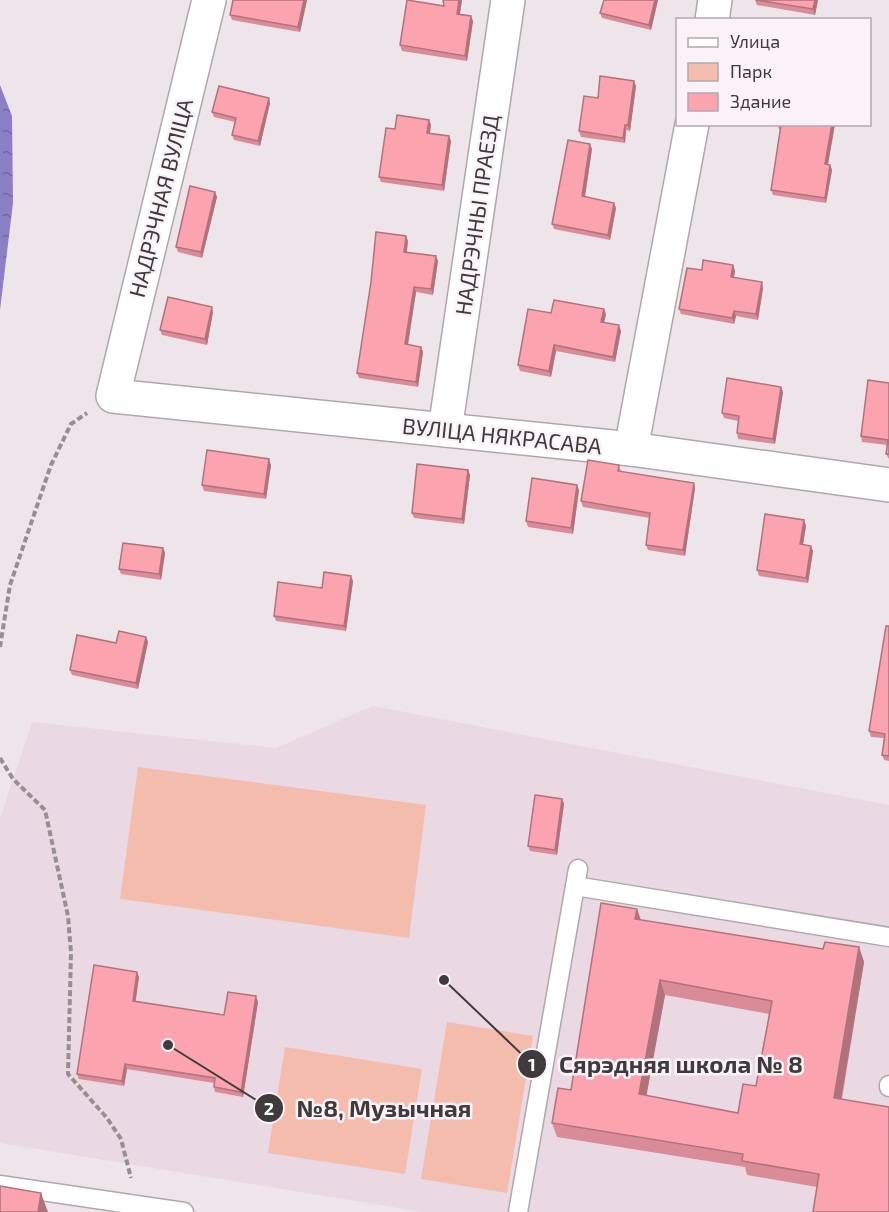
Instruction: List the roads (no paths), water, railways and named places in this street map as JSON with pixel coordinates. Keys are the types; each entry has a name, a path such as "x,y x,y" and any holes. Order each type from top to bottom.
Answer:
{"street":[{"name":"НАДРЭЧНАЯ ВУЛІЦА","path":"113,396 209,0"},
{"name":"НАДРЭЧНЫ ПРАЕЗД","path":"446,430 508,0"},
{"path":"712,18 715,0"},
{"path":"631,449 692,126"},
{"name":"ВУЛІЦА НЯКРАСАВА","path":"113,396 631,449 889,485"}],"lane":[{"path":"518,1212 576,877 889,937"},
{"path":"0,1185 184,1212"}],"water":[{"path":"0,85 12,116 13,203 0,310"}],"place":[{"name":"Сярэдняя школа № 8","path":"444,980"},
{"name":"№8, Музычная","path":"168,1045"}]}
